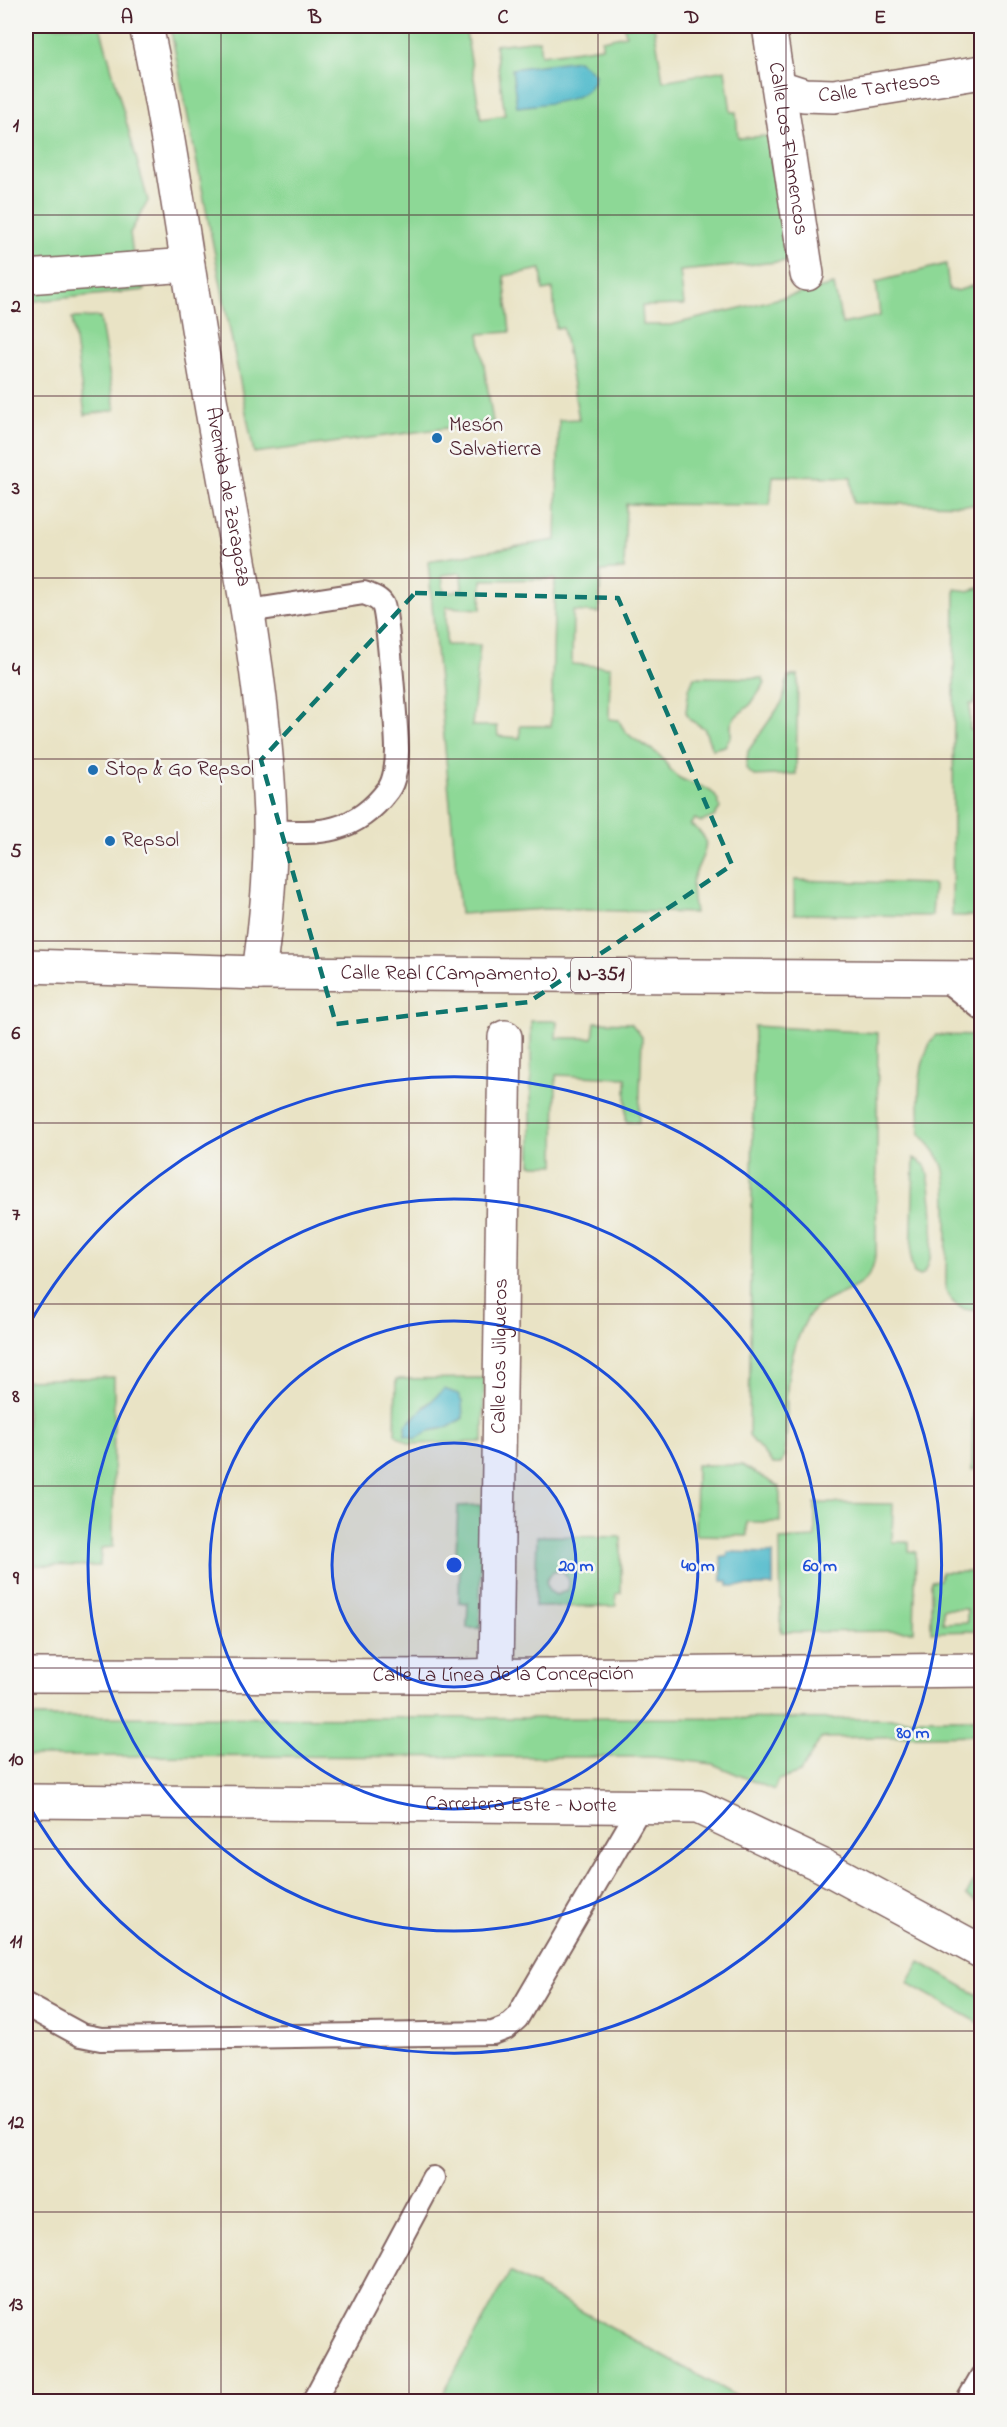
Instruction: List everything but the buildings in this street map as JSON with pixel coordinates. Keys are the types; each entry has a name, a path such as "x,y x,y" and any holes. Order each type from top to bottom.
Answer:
{"main road":[{"name":"Avenida de Zaragoza","path":"147,26 164,106 259,681 270,831 266,924 259,973"},
{"name":"Calle Los Flamencos","path":"769,26 807,274"},
{"name":"Calle Tartesos","path":"779,87 804,95 826,96 981,72"},
{"path":"26,277 189,265"},
{"name":"Calle Real (Campamento)","path":"26,966 259,973 981,978"},
{"name":"Calle Los Jilgueros","path":"496,1676 505,1037"},
{"name":"Calle La Línea de la Concepción","path":"26,1675 496,1676 981,1670"},
{"name":"Carretera Este - Norte","path":"26,1801 642,1804 698,1807 821,1865 981,1952"}],"lane":[{"path":"249,611 364,593 376,598 383,606 387,637 397,751 390,788 356,820 328,832 270,831"},
{"path":"943,978 981,1009"},
{"path":"26,2005 81,2036 101,2039 493,2033 506,2028 517,2018 642,1804"},
{"path":"313,2402 434,2178"},
{"path":"967,2402 981,2376"}],"highlighted area":[{"path":"415,593 618,598 732,865 529,1002 336,1024 261,760"}],"green space":[{"path":"26,26 100,26 148,201 130,233 135,269 145,290 26,302"},
{"path":"170,26 465,26 481,119 505,115 495,45 539,40 541,55 602,47 602,40 626,35 624,26 654,26 663,81 725,70 731,112 736,112 738,138 767,136 788,261 680,271 684,305 642,306 643,325 671,325 834,285 842,324 880,316 876,282 946,264 949,290 957,291 981,283 981,505 853,503 851,477 773,476 770,505 626,504 624,569 601,571 599,613 573,611 572,664 610,667 609,719 619,720 631,737 660,756 675,775 704,787 714,794 717,800 720,808 714,817 701,822 695,819 690,825 699,831 706,843 692,883 695,913 547,909 460,914 428,561 556,540 559,420 579,419 563,328 556,328 553,289 543,291 541,269 504,276 510,332 479,334 493,422 254,453","holes":["461,573 462,590 444,593 442,575","555,579 551,726 520,726 520,738 498,736 497,726 472,726 480,645 446,645 446,607 481,609 482,580"]},
{"path":"100,317 115,410 85,415 72,318"},
{"path":"981,587 981,695 976,697 974,704 970,704 970,730 981,730 981,916 952,916 955,589 969,591"},
{"path":"798,675 796,774 754,776 746,769 748,751 783,701 788,677"},
{"path":"694,677 762,678 765,683 751,704 734,718 731,725 731,736 725,746 712,749 704,728 690,720 686,712 689,689"},
{"path":"794,880 932,884 934,886 932,916 794,914"},
{"path":"531,1021 557,1021 556,1038 593,1038 595,1022 631,1023 642,1037 639,1122 626,1122 626,1078 556,1075 555,1165 531,1165"},
{"path":"754,1026 878,1033 876,1255 871,1271 864,1280 814,1309 803,1326 789,1373 786,1441 781,1464 773,1464 749,1436"},
{"path":"935,1035 981,1036 981,1310 959,1307 952,1301 946,1290 945,1175 938,1156 920,1134 921,1070"},
{"path":"914,1158 925,1165 928,1175 933,1223 930,1256 926,1269 920,1276 914,1273 911,1263"},
{"path":"114,1377 113,1547 101,1548 100,1566 26,1565 26,1380"},
{"path":"484,1378 483,1442 410,1444 395,1434 396,1379","holes":["433,1400 441,1429 429,1431 424,1406"]},
{"path":"981,1381 981,1467 972,1470 973,1383"},
{"path":"696,1465 742,1465 780,1487 780,1522 747,1522 747,1536 695,1535"},
{"path":"815,1503 893,1504 892,1542 909,1542 909,1551 916,1552 914,1631 781,1632 780,1540 815,1538"},
{"path":"481,1505 480,1628 467,1628 468,1603 459,1602 460,1555 456,1555 458,1506"},
{"path":"537,1536 621,1537 621,1593 616,1594 616,1606 535,1607","holes":["561,1571 566,1575 569,1585 567,1591 556,1595 549,1591 546,1581 553,1572"]},
{"path":"941,1572 981,1572 981,1631 931,1632 931,1581 940,1580","holes":["943,1609 967,1609 967,1622 943,1623"]},
{"path":"26,1717 981,1719 982,1735 821,1738 800,1773 778,1780 774,1790 713,1764 654,1757 26,1756"},
{"path":"981,1868 981,1904 966,1896"},
{"path":"920,1962 981,1997 981,2024 908,1983"},
{"path":"510,2272 745,2401 439,2401"}],"water":[{"path":"578,60 595,74 592,84 585,92 564,101 517,107 512,69"},
{"path":"444,1389 458,1394 462,1402 463,1418 449,1427 429,1431 416,1439 405,1435 406,1425"},
{"path":"728,1552 773,1553 773,1586 728,1586 728,1581 722,1581 721,1557 727,1557"}],"place":[{"name":"Mesón Salvatierra","path":"437,438"},
{"name":"Stop & Go Repsol","path":"93,770"},
{"name":"Repsol","path":"110,841"}]}
